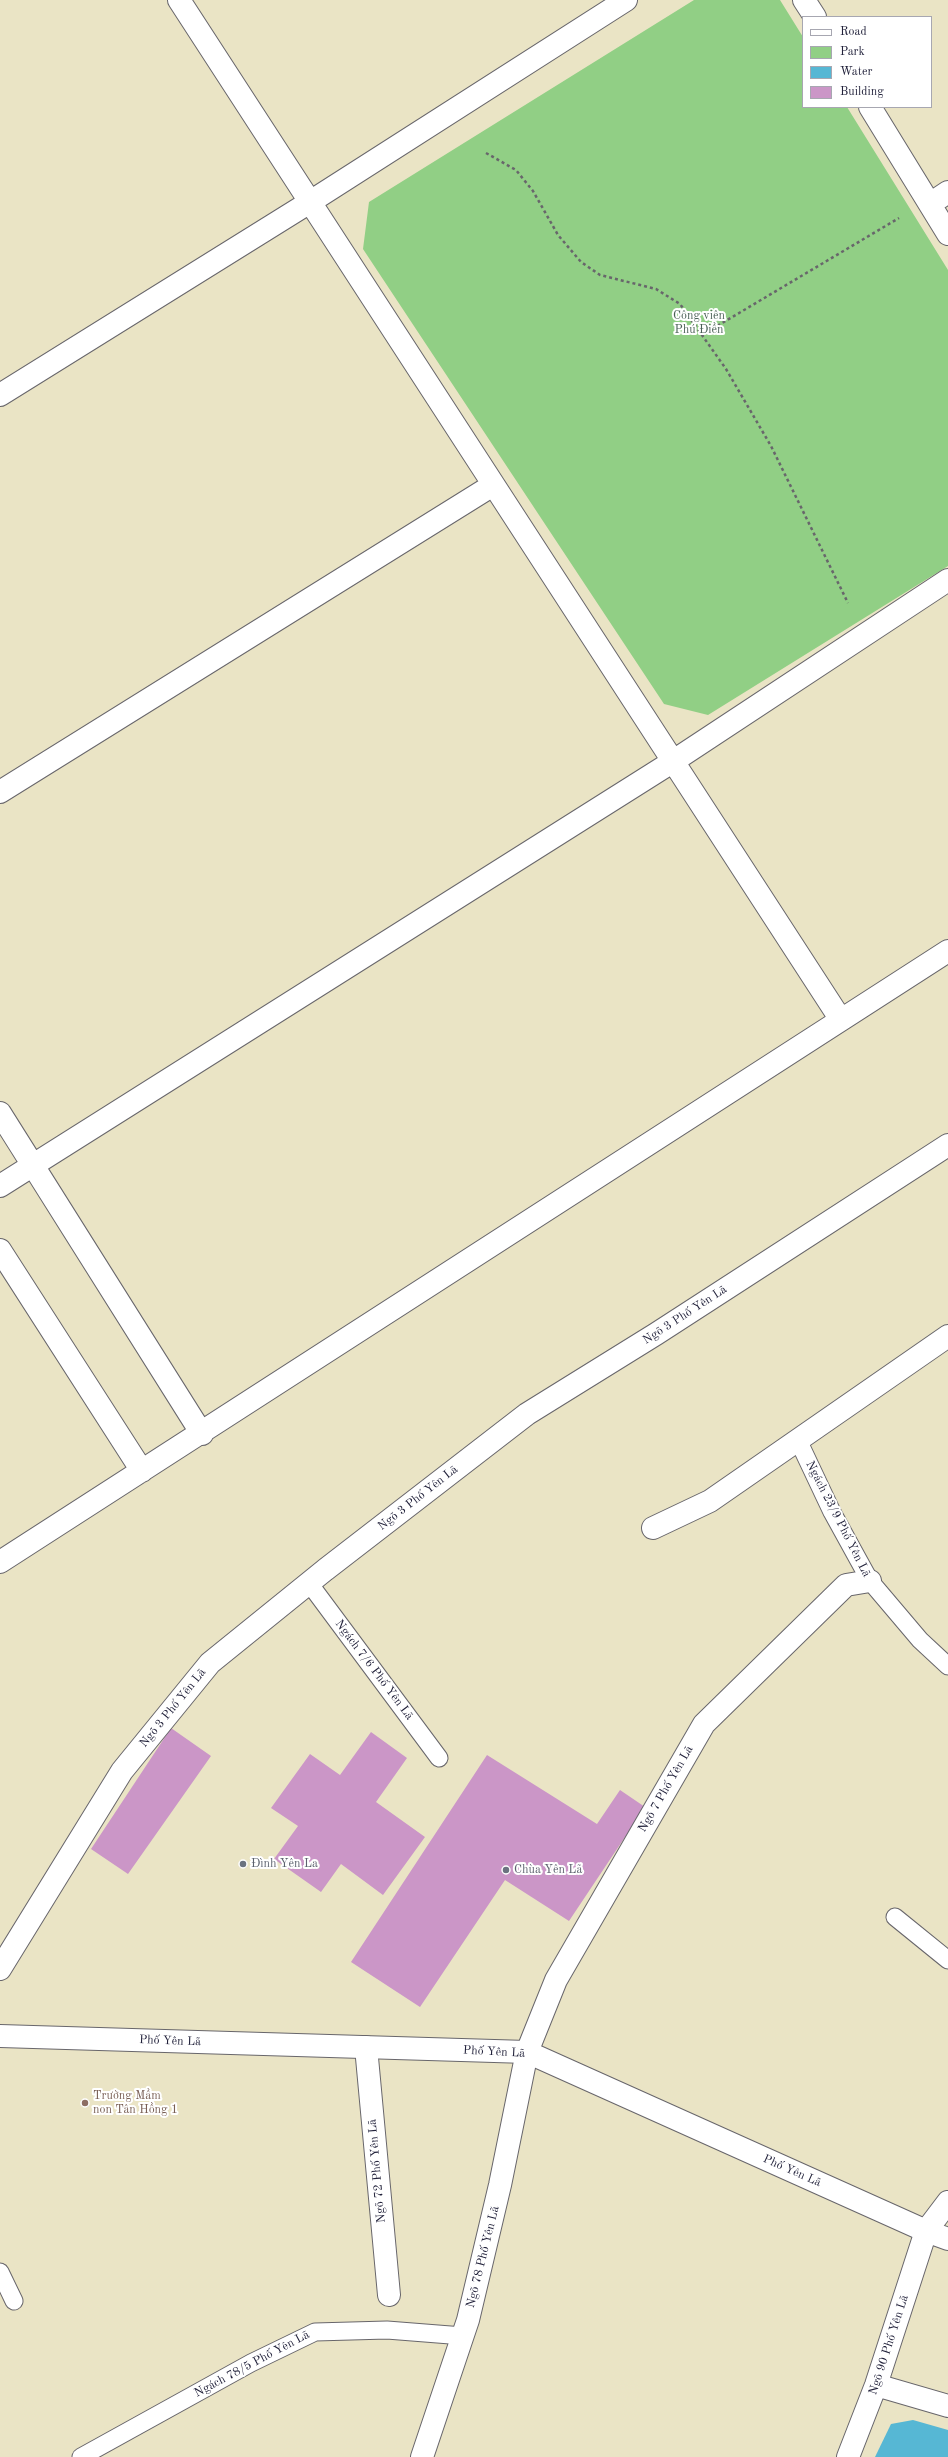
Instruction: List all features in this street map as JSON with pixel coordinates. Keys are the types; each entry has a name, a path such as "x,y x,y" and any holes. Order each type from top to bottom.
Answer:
{"street":[{"path":"179,0 672,762 841,1020"},
{"path":"0,395 310,202 626,0"},
{"path":"804,0 814,16"},
{"path":"871,108 939,198 948,234"},
{"path":"0,792 493,485"},
{"path":"0,1186 672,762 948,580"},
{"path":"0,1562 202,1434 948,952"},
{"path":"0,1113 202,1434"},
{"name":"Ngõ 3 Phố Yên Lã","path":"0,1969 122,1771 210,1663 309,1583 527,1414 656,1334 948,1146"},
{"path":"0,1250 142,1471"},
{"path":"653,1528 710,1500 948,1336"},
{"name":"Ngõ 7 Phố Yên Lã","path":"527,2052 556,1980 704,1724 846,1585 870,1581"},
{"name":"Phố Yên Lã","path":"0,2036 527,2052 926,2231 948,2239"},
{"name":"Ngõ 72 Phố Yên Lã","path":"366,2047 389,2295"},
{"name":"Ngõ 78 Phố Yên Lã","path":"422,2457 463,2336 500,2185 527,2052"},
{"name":"Ngõ 90 Phố Yên Lã","path":"848,2457 876,2385 926,2231 948,2202"},
{"path":"876,2385 948,2406"}],"lane":[{"name":"Ngách 23/9 Phố Yên Lã","path":"798,1440 832,1512 870,1581 920,1640 948,1666"},
{"name":"Ngách 7/6 Phố Yên Lã","path":"309,1583 439,1758"},
{"path":"895,1917 948,1960"},
{"path":"0,2272 14,2301"},
{"name":"Ngách 78/5 Phố Yên Lã","path":"81,2457 252,2363 315,2332 388,2330 463,2336"}],"path":[{"path":"486,153 516,170 533,191 558,235 581,262 600,275 656,289 680,304 726,369 771,446 848,603"},
{"path":"702,335 900,218"}],"green space":[{"name":"Công viên Phú Điền","path":"694,0 780,0 802,35 802,108 848,108 948,270 948,566 708,715 664,704 363,249 369,202"}],"water":[{"path":"913,2420 948,2430 948,2457 875,2457 891,2424"}],"building":[{"path":"171,1728 211,1756 128,1874 91,1849"},
{"path":"371,1732 407,1758 376,1802 425,1837 383,1895 341,1864 321,1892 274,1859 298,1826 271,1808 310,1754 340,1775"},
{"name":"Chùa Yên Lã","path":"487,1755 597,1824 620,1790 645,1807 569,1921 505,1880 420,2007 351,1962"}],"place":[{"name":"Đình Yên La","path":"243,1864"},
{"name":"Chùa Yên Lã","path":"506,1870"},
{"name":"Trường Mầm non Tân Hồng 1","path":"85,2103"}]}
